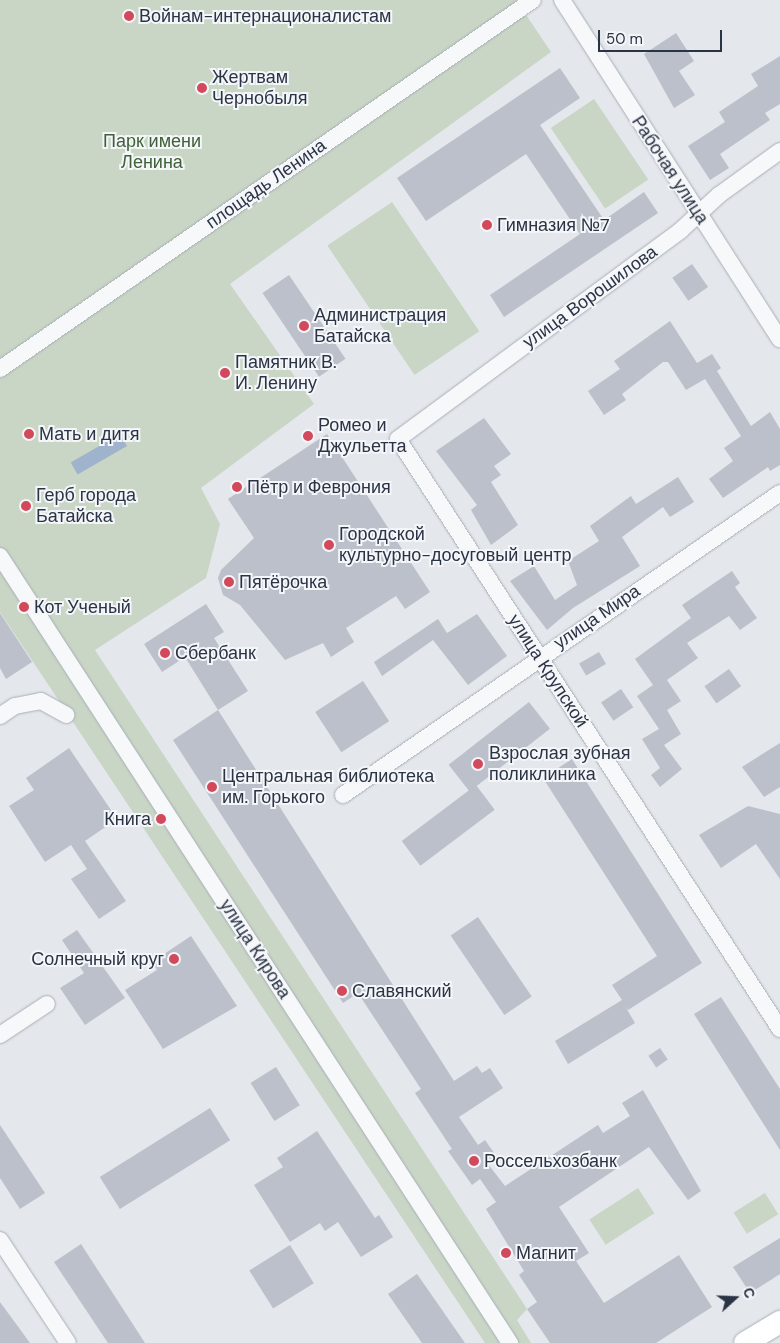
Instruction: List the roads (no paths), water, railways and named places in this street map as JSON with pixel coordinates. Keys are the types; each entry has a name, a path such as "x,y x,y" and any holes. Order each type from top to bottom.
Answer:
{"main road":[{"path":"745,1343 780,1322"}],"street":[{"name":"площадь Ленина","path":"0,369 533,0"},
{"name":"Рабочая улица","path":"562,0 780,339"},
{"name":"улица Ворошилова","path":"398,439 699,215 780,151"},
{"name":"улица Крупской","path":"398,439 780,1029"},
{"name":"улица Мира","path":"343,795 538,657 780,493"},
{"name":"улица Кирова","path":"0,556 510,1343"},
{"path":"0,716 15,706 41,701 66,715"},
{"path":"0,1034 46,1004"},
{"path":"0,1240 68,1343"}],"water":[{"path":"120,434 127,446 78,475 71,462"}],"place":[{"name":"Войнам-интернационалистам","path":"129,16"},
{"name":"Жертвам Чернобыля","path":"202,88"},
{"name":"Гимназия №7","path":"487,225"},
{"name":"Администрация Батайска","path":"304,326"},
{"name":"Памятник В. И. Ленину","path":"225,373"},
{"name":"Мать и дитя","path":"29,434"},
{"name":"Ромео и Джульетта","path":"308,436"},
{"name":"Пётр и Феврония","path":"237,487"},
{"name":"Герб города Батайска","path":"26,506"},
{"name":"Городской культурно-досуговый центр","path":"329,545"},
{"name":"Пятёрочка","path":"229,582"},
{"name":"Кот Ученый","path":"24,607"},
{"name":"Сбербанк","path":"165,653"},
{"name":"Взрослая зубная поликлиника","path":"478,764"},
{"name":"Центральная библиотека им. Горького","path":"212,787"},
{"name":"Книга","path":"161,819"},
{"name":"Солнечный круг","path":"174,959"},
{"name":"Славянский","path":"342,991"},
{"name":"Россельхозбанк","path":"474,1161"},
{"name":"Магнит","path":"506,1253"}],"park label":[{"name":"Парк имени Ленина","path":"152,152"}]}
